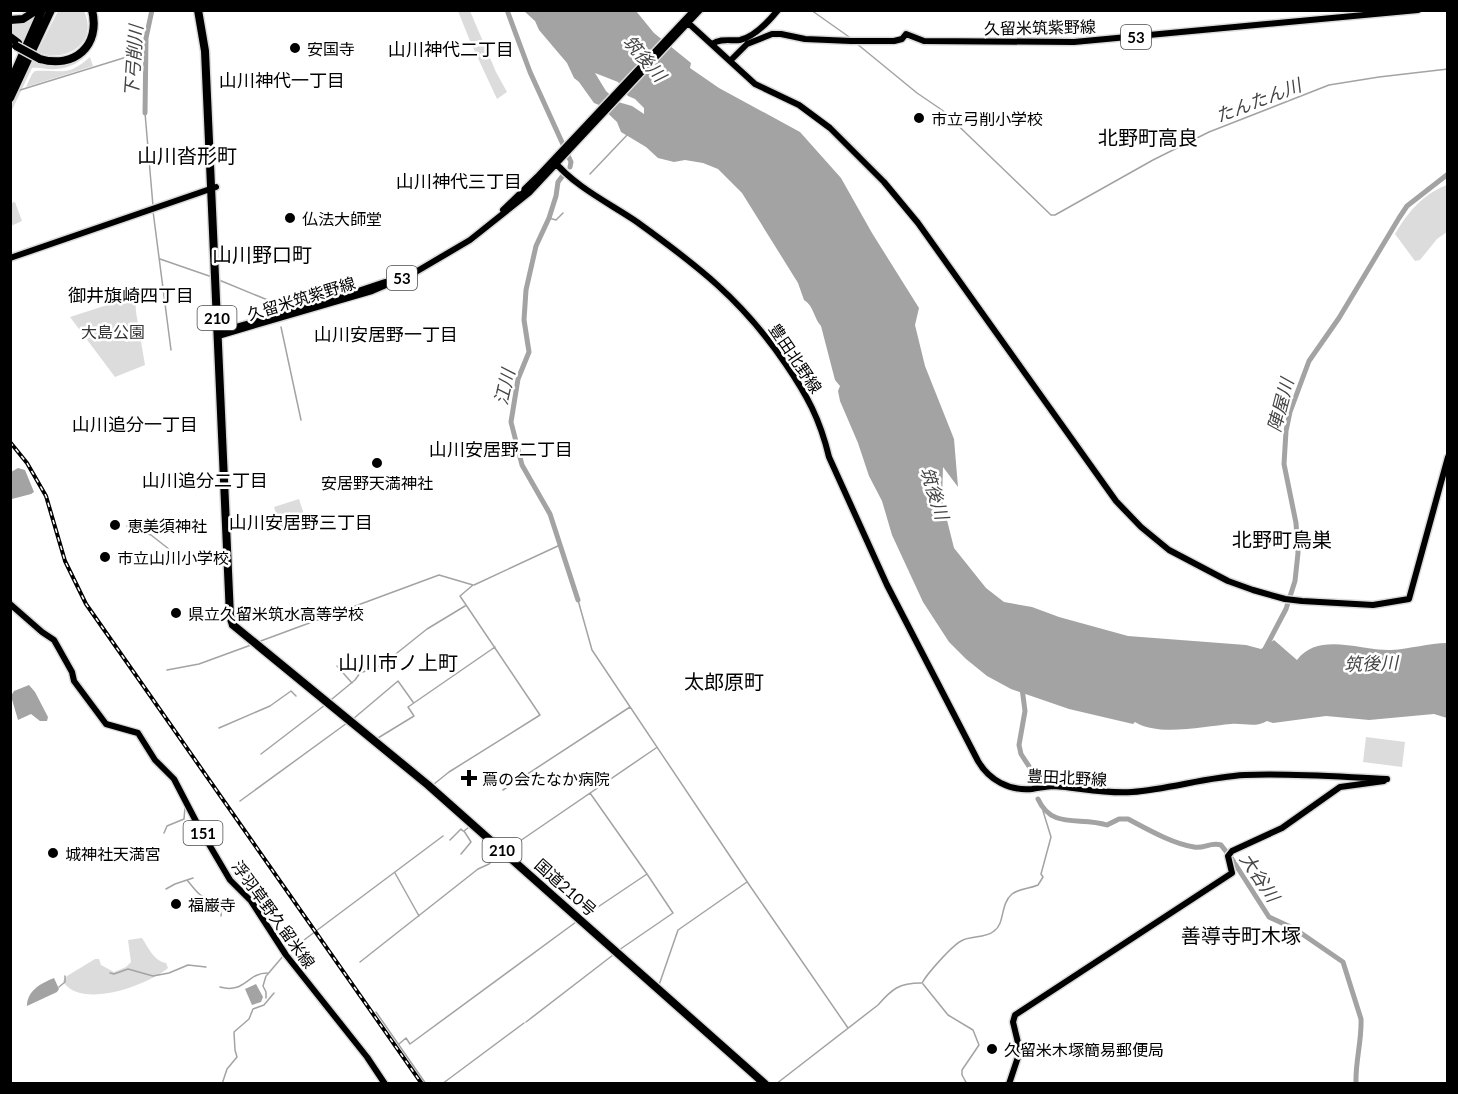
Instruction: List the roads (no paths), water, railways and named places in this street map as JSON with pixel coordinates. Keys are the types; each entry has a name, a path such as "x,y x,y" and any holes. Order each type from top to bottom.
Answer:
{"highway":[{"path":"10,20 23,19 37,10"},
{"path":"12,91 42,10"},
{"path":"12,91 51,10"},
{"path":"42,30 56,10"},
{"path":"40,57 61,58 81,47 89,31 87,10"},
{"path":"10,37 15,44 40,57 55,62 68,60 84,50 90,42 94,31 92,10"},
{"name":"210","path":"200,10 214,187 235,616 232,625"},
{"name":"210","path":"221,334 223,525 232,625"},
{"name":"国道210号","path":"232,625 428,785 765,1083"}],"main road":[{"name":"久留米筑紫野線","path":"221,334 388,280 424,263 466,238 498,214 557,160 693,13 700,10"},
{"path":"712,44 748,37 778,10"},
{"name":"久留米筑紫野線","path":"731,60 747,44 764,36 781,34 805,39 854,41 900,40 906,34 924,41 1074,42 1418,10"},
{"path":"686,21 755,84 799,105 830,128 884,182 918,223 1114,498 1141,527 1164,547 1191,563 1228,581 1294,601 1373,605 1409,599 1448,458"},
{"name":"豊田北野線","path":"557,160 574,180 709,276 749,315 778,352 808,396 829,457 899,609 978,761 985,771 997,781 1023,789 1053,786 1108,793 1147,790 1209,778 1245,775 1317,775 1387,779 1382,783 1340,787 1282,828 1232,851 1228,856 1232,873 1015,1015 1013,1024 1020,1051 1009,1083"},
{"path":"10,258 214,187"},
{"name":"浮羽草野久留米線","path":"10,604 42,632 54,639 75,681 106,724 138,733 155,760 174,779 230,880 251,902 286,955 385,1083"}],"water":[{"name":"筑後川","path":"524,11 636,11 654,33 691,63 690,68 719,88 800,132 841,178 919,308 915,325 925,366 954,439 958,487 943,467 942,500 954,548 986,588 1004,602 1032,607 1128,636 1246,645 1261,649 1274,640 1297,660 1306,651 1328,644 1391,650 1447,643 1447,718 1434,714 1369,720 1326,716 1273,723 1267,721 1254,725 1231,724 1169,730 1156,729 1135,722 1133,724 1069,709 1011,689 987,676 949,642 923,602 892,535 882,501 869,476 840,401 838,391 840,386 835,380 821,326 804,300 798,283 742,193 718,169 703,163 685,160 674,162 658,158 646,147 621,132 617,122 594,103 574,78 567,63 539,30 535,21","holes":["595,73 618,82 628,96 644,108 644,114 632,106 618,102 606,91"]},
{"path":"18,468 25,470 34,492 12,499 11,472"},
{"path":"29,685 48,717 47,721 40,721 31,714 18,720 11,696 14,691"},
{"path":"54,978 59,989 57,992 27,1006 32,992"},
{"path":"256,984 263,997 261,1002 252,1005 245,989"}],"waterway":[{"name":"下弓削川","path":"145,113 146,38 152,10"},
{"name":"江川","path":"507,10 530,72 571,162 570,167"},
{"name":"たんたん川","path":"811,10 852,39"},
{"name":"たんたん川","path":"856,43 917,93 942,110 1051,215 1055,215 1153,160 1209,132 1329,85 1448,69"},
{"path":"17,91 146,51"},
{"path":"145,113 153,206"},
{"path":"590,174 629,133"},
{"name":"江川","path":"564,174 558,182 549,218 536,246 526,290 524,320 529,352 518,379 511,422 522,465 550,514 578,600"},
{"name":"陣屋川","path":"1265,649 1286,609 1295,581 1298,553 1296,523 1284,464 1286,431 1290,412 1309,361 1339,318 1407,206 1448,174"},
{"path":"153,211 171,350"},
{"path":"549,218 556,220 563,213"},
{"path":"23,250 41,244"},
{"path":"160,259 212,277"},
{"path":"219,280 275,303 277,309"},
{"path":"281,327 301,420"},
{"path":"127,526 151,535 188,564"},
{"path":"474,585 560,545"},
{"path":"258,642 439,575 473,585 460,596 540,715 449,772 434,784"},
{"path":"578,600 592,650 848,1028"},
{"path":"332,699 360,673 382,665 427,629 465,606"},
{"path":"167,670 199,664 251,645"},
{"path":"378,738 414,716 408,707 495,647"},
{"path":"337,666 352,683"},
{"path":"353,719 398,681 413,702"},
{"name":"大谷川","path":"1022,688 1025,711 1019,745 1021,754 1034,774"},
{"path":"219,728 270,706 291,691 296,696"},
{"path":"261,754 325,705"},
{"path":"503,790 630,707"},
{"path":"240,801 347,723"},
{"path":"507,847 517,843 656,748"},
{"path":"583,917 647,874 590,793"},
{"name":"大谷川","path":"1038,799 1044,809 1059,818 1107,825 1119,819 1128,819 1178,843 1198,847 1221,845 1269,917 1295,929 1343,962 1361,1019 1356,1084"},
{"path":"164,833 167,826 184,819 185,807"},
{"path":"922,983 953,947 967,939 987,935 997,928 1008,898 1012,894 1038,885 1043,877 1041,874 1051,837 1043,811"},
{"path":"461,854 471,842 464,831 469,827"},
{"path":"450,840 461,829 463,831"},
{"path":"288,952 443,836"},
{"path":"360,962 478,869 489,864 500,852"},
{"path":"395,873 419,916"},
{"path":"619,950 673,913 647,874"},
{"path":"166,889 193,878"},
{"path":"187,880 202,896 215,899 222,905 221,916"},
{"path":"659,985 678,930 747,882"},
{"path":"399,1044 406,1038 410,1044 576,922"},
{"path":"267,975 284,955"},
{"path":"526,1022 613,955"},
{"path":"110,973 114,974 128,969 153,976 169,973 188,965 206,967"},
{"path":"220,987 235,988 255,976 267,973"},
{"path":"59,987 65,982 65,976"},
{"path":"266,976 263,986 266,998"},
{"path":"776,1084 878,1005 892,991 907,984 921,983"},
{"path":"923,984 948,1015 973,1030 979,1045 962,1070 967,1084"},
{"path":"222,1084 227,1069 237,1057 234,1032 249,1019 253,1009 264,1005 274,993"},
{"path":"376,1012 426,1084"},
{"path":"442,1084 524,1023"}],"railway":[{"path":"10,442 27,463 46,496 65,561 86,604 422,1084"}],"place":[{"name":"安国寺","path":"295,48"},
{"name":"市立弓削小学校","path":"919,118"},
{"name":"仏法大師堂","path":"290,218"},
{"name":"安居野天満神社","path":"377,463"},
{"name":"恵美須神社","path":"115,525"},
{"name":"市立山川小学校","path":"105,557"},
{"name":"県立久留米筑水高等学校","path":"176,613"},
{"name":"蔦の会たなか病院","path":"469,778"},
{"name":"城神社天満宮","path":"53,853"},
{"name":"福巌寺","path":"176,904"},
{"name":"久留米木塚簡易郵便局","path":"992,1049"}],"district":[{"name":"山川神代二丁目","path":"451,49"},
{"name":"山川神代一丁目","path":"282,80"},
{"name":"北野町高良","path":"1148,137"},
{"name":"山川沓形町","path":"187,155"},
{"name":"山川神代三丁目","path":"459,181"},
{"name":"山川野口町","path":"262,254"},
{"name":"御井旗崎四丁目","path":"131,295"},
{"name":"山川安居野一丁目","path":"386,334"},
{"name":"山川追分一丁目","path":"135,424"},
{"name":"山川安居野二丁目","path":"501,449"},
{"name":"山川追分二丁目","path":"205,480"},
{"name":"山川安居野三丁目","path":"301,522"},
{"name":"北野町鳥巣","path":"1282,539"},
{"name":"山川市ノ上町","path":"398,662"},
{"name":"太郎原町","path":"724,681"},
{"name":"善導寺町木塚","path":"1241,935"}],"park label":[{"name":"大島公園","path":"113,331"}]}
